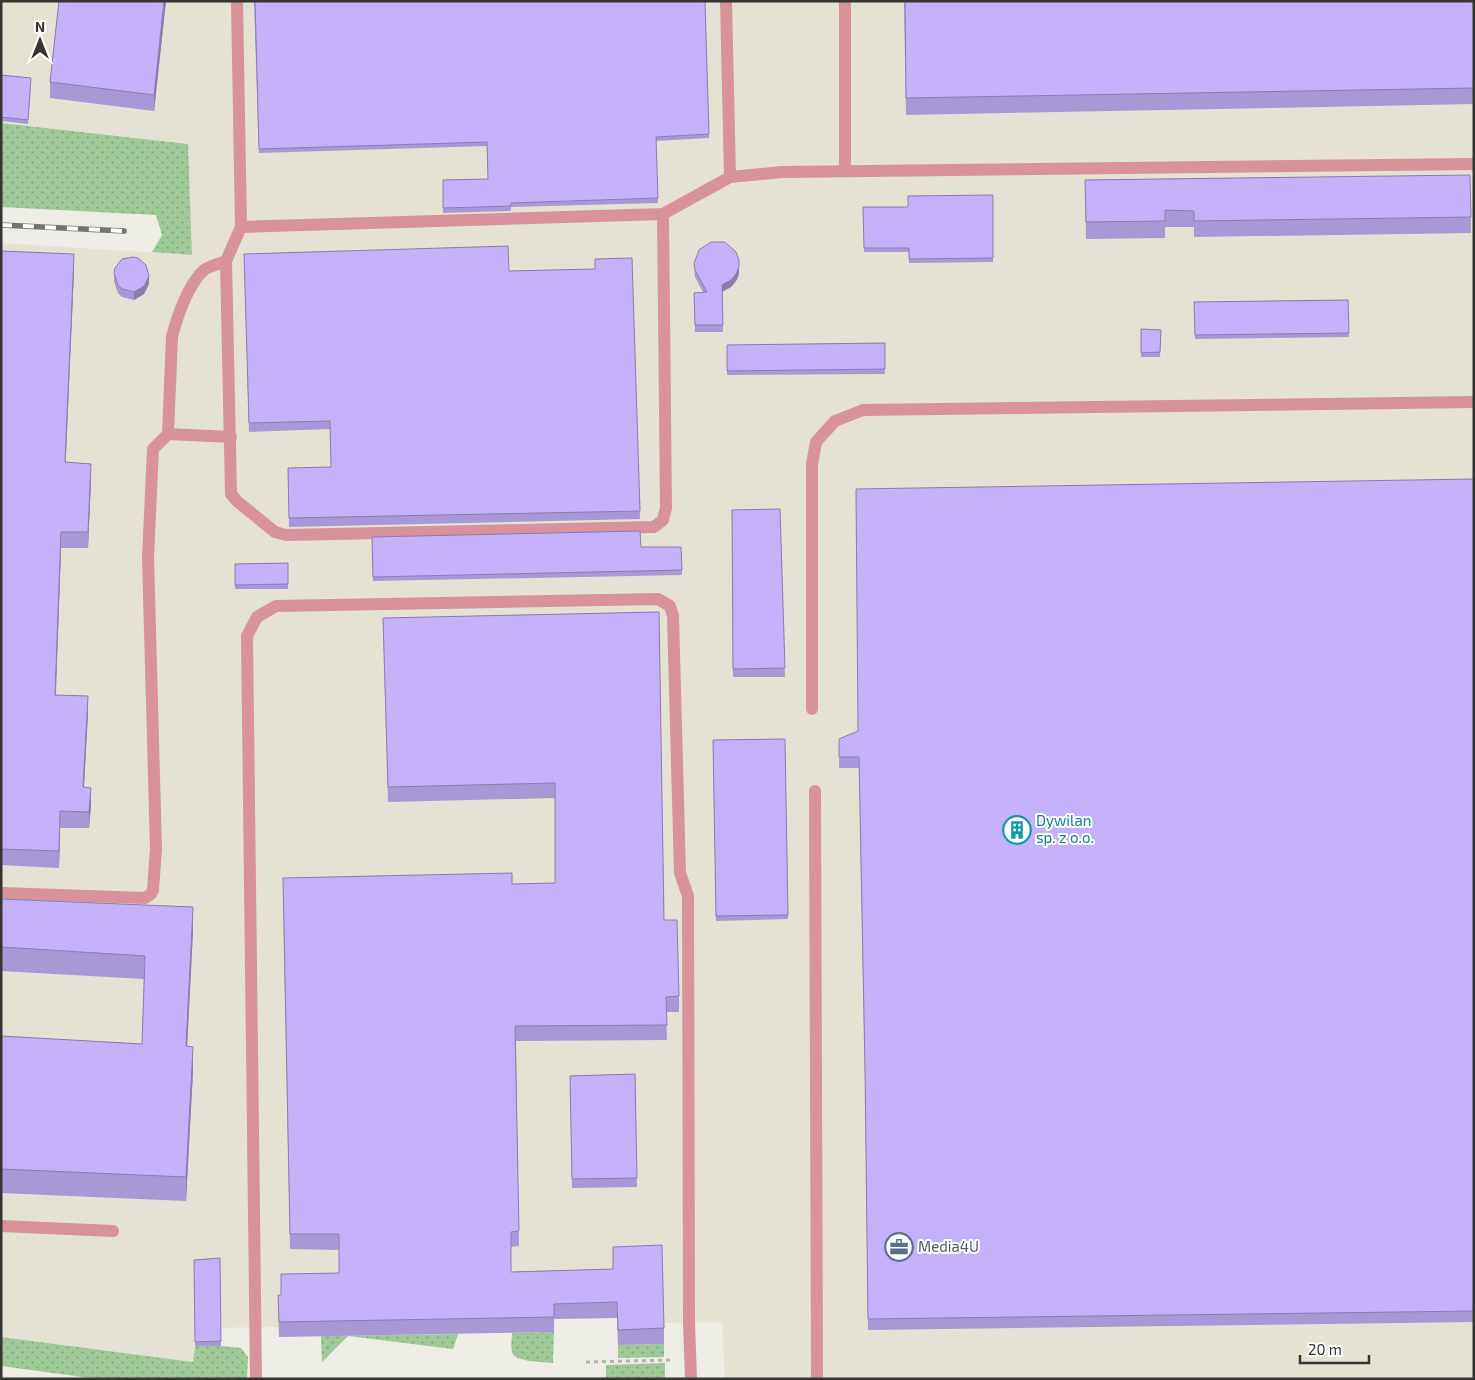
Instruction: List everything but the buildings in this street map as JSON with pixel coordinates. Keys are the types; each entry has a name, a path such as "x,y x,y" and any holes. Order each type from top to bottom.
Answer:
{"lane":[{"path":"237,1 241,227 226,261 231,494 275,532 286,536 654,527 663,520 666,508 663,214"},
{"path":"726,1 730,177"},
{"path":"845,1 845,171"},
{"path":"241,227 663,214 730,177 782,172 1474,164"},
{"path":"1,893 145,898 153,890 156,849 148,557 153,449 168,434 172,337 174,329 190,289 205,269 226,261"},
{"path":"812,709 812,464 816,442 835,421 863,410 1474,402"},
{"path":"168,434 230,437"},
{"path":"256,1379 246,636 257,617 276,606 658,599 670,606 673,616 680,872 688,896 689,1303 691,1379"},
{"path":"815,791 817,1379"},
{"path":"1,1226 112,1231"}],"path":[{"path":"586,1362 671,1360"}],"shaded area":[{"path":"1,1 1474,1 1474,1379 725,1379 722,1322 663,1323 664,1344 618,1345 617,1318 555,1319 554,1332 279,1337 278,1327 195,1328 193,1362 1,1337 1,243 192,255 188,144 1,123"}],"green space":[{"path":"1,123 188,144 192,255 152,252 162,235 156,215 1,207"},
{"path":"554,1332 553,1363 520,1359 513,1354 511,1346 512,1333"},
{"path":"458,1334 453,1349 348,1336 322,1362 321,1336"},
{"path":"1,1337 193,1362 195,1346 241,1348 248,1357 247,1379 97,1379 1,1366"},
{"path":"664,1344 664,1357 618,1358 618,1345"},
{"path":"665,1363 665,1379 606,1379 606,1365"}],"railway":[{"path":"1,225 124,231"}],"place":[{"name":"Dywilan sp. z o.o.","path":"1017,830"},
{"name":"Media4U","path":"899,1247"}]}
